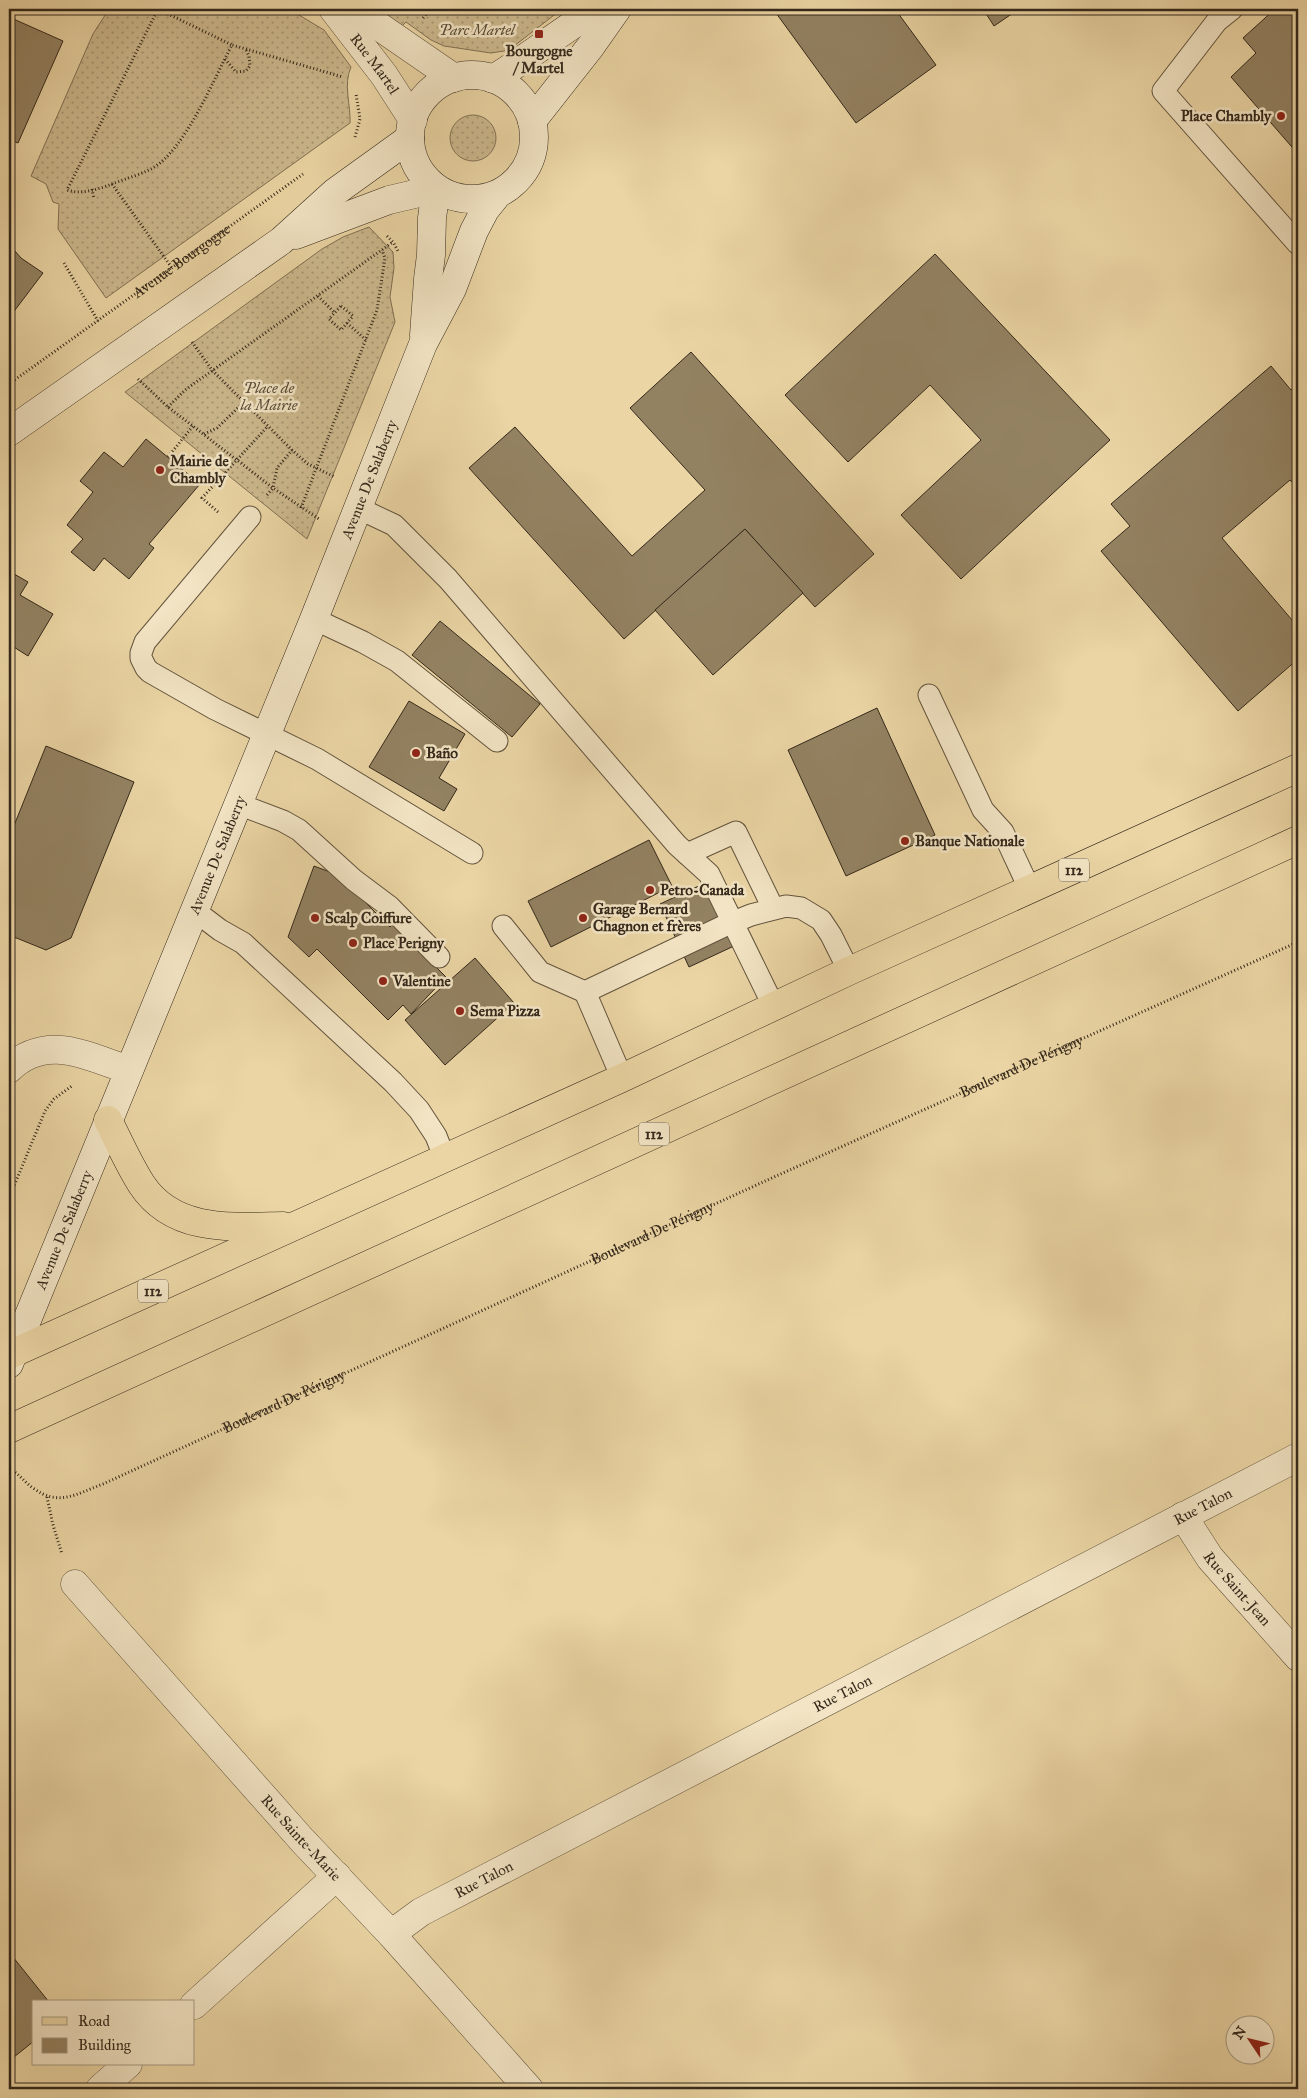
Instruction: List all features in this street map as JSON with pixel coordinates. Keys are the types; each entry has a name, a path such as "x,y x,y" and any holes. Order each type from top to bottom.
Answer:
{"main road":[{"name":"112","path":"10,1358 292,1226 622,1078 849,971 1298,768"},
{"name":"112","path":"9,1429 1298,840"},
{"path":"108,1120 142,1186 166,1210 187,1219 212,1226 292,1226"}],"street":[{"name":"Rue Martel","path":"333,9 384,75 411,129"},
{"name":"Rue Martel","path":"346,9 377,25 454,78"},
{"path":"493,79 529,57 570,25 597,9"},
{"path":"532,121 592,46 617,9"},
{"path":"474,76 493,79 515,93 526,106 532,121 534,143 528,164 515,182 497,194 470,200 452,196 436,189 423,176 413,158 411,129 416,110 428,94 454,78 474,76"},
{"path":"9,432 280,240 411,129"},
{"path":"280,240 389,200 436,189"},
{"name":"Avenue De Salaberry","path":"423,344 428,279 432,255 432,218 436,189"},
{"name":"Avenue De Salaberry","path":"10,1358 314,619 423,344 452,289 474,231 485,210 497,194"},
{"path":"9,1069 28,1054 48,1049 77,1053 129,1070"},
{"name":"Rue Talon","path":"391,1934 430,1908 1298,1458"},
{"name":"Rue Saint-Jean","path":"1184,1516 1210,1558 1298,1657"},
{"name":"Rue Sainte-Marie","path":"75,1584 302,1840 391,1934 529,2089"},
{"path":"195,2004 336,1876"},
{"path":"100,2089 126,2066"}],"lane":[{"path":"1232,9 1217,22 1163,92 1298,244"},
{"path":"358,508 394,525 416,545 448,579 687,854 709,874 774,1006"},
{"path":"250,517 145,642 141,658 146,668 215,710 317,759 472,853"},
{"path":"314,619 363,642 397,661 497,741"},
{"path":"929,696 983,810 1003,832 1030,890"},
{"path":"238,804 283,821 299,830 354,880 390,907 439,957"},
{"path":"687,854 736,832 773,908"},
{"path":"585,992 733,922 773,908 786,906 800,908 821,920 832,935 849,971"},
{"path":"195,911 220,930 243,943 393,1082 427,1121 436,1136 444,1159"},
{"path":"503,926 540,972 585,992 622,1078"}],"path":[{"path":"232,45 191,122 174,148 152,169 112,184 92,189 79,192 67,190 158,9 232,45 348,78"},
{"path":"225,58 236,72 246,71 250,66 250,62 245,48"},
{"path":"352,144 360,119 357,88"},
{"name":"Avenue Bourgogne","path":"9,384 307,172"},
{"path":"112,184 172,268"},
{"path":"92,189 94,199"},
{"path":"168,407 185,390 212,370 393,242"},
{"path":"301,508 377,310 385,258 382,250"},
{"path":"64,263 98,321"},
{"path":"317,296 335,313"},
{"path":"340,306 353,316 341,330 329,320 335,313 340,306"},
{"path":"347,323 366,340"},
{"path":"190,340 212,370 292,450 317,469 341,478"},
{"path":"137,377 168,407 273,488 301,508 324,521"},
{"path":"204,434 217,428 244,402"},
{"path":"168,457 193,426"},
{"path":"202,498 268,426"},
{"path":"273,488 276,468 292,450"},
{"name":"Boulevard De Périgny","path":"47,1497 58,1499 102,1484 774,1177 1298,942"},
{"path":"9,1198 46,1112 60,1093 75,1084"},
{"path":"9,1469 16,1471 33,1488 47,1497 63,1557"}],"green space":[{"path":"109,9 289,9 324,30 351,67 347,88 350,123 106,298 58,229 59,204 53,202 46,184 31,176 93,34"},
{"name":"Parc Martel","path":"379,9 562,9 514,46 504,51 491,53 444,46 431,40 406,22 402,26"},
{"path":"468,115 478,115 492,125 496,138 492,151 486,157 478,161 468,161 454,151 450,143 450,133 460,119"},
{"name":"Place de la Mairie","path":"369,227 393,252 394,268 390,297 395,322 307,539 125,392 322,249 343,237"}],"building":[{"path":"782,9 895,9 936,65 856,123 776,13"},
{"path":"983,9 1019,9 994,26"},
{"name":"Place Chambly","path":"1275,9 1298,9 1298,154 1231,77 1256,53 1243,38"},
{"path":"9,17 63,41 18,143 13,141 9,152"},
{"path":"9,244 21,258 43,273 9,318"},
{"path":"935,254 1110,440 961,579 901,515 981,440 930,385 848,462 785,395"},
{"path":"691,352 874,554 815,607 745,529 624,639 469,468 515,427 632,556 705,490 630,408"},
{"path":"1271,366 1291,390 1298,384 1298,489 1290,480 1222,538 1298,627 1298,659 1238,711 1101,551 1130,526 1111,504"},
{"path":"146,439 200,484 149,544 154,548 129,579 104,558 94,571 71,552 83,539 67,525 93,492 80,481 104,452 123,467"},
{"path":"745,529 803,593 713,675 655,610"},
{"path":"9,571 28,582 20,595 53,614 28,656 9,644"},
{"path":"440,621 540,704 512,737 412,655"},
{"path":"409,701 465,734 439,778 457,789 444,811 369,767"},
{"path":"877,708 935,835 846,876 788,750"},
{"path":"46,746 134,782 71,938 46,950 9,935 9,838"},
{"path":"649,840 672,886 551,947 528,901"},
{"name":"Place Perigny","path":"314,866 338,875 390,927 393,924 446,977 411,1014 403,1005 388,1020 317,949 309,957 288,937"},
{"path":"705,883 734,946 689,967 660,904"},
{"name":"Sema Pizza","path":"475,958 514,1003 445,1065 405,1020"},
{"path":"9,1952 47,2000 32,2000 32,2043 14,2057 9,2051"}],"place":[{"name":"Bourgogne / Martel","path":"539,34"},
{"name":"Place Chambly","path":"1281,116"},
{"name":"Mairie de Chambly","path":"160,470"},
{"name":"Baño","path":"416,753"},
{"name":"Banque Nationale","path":"905,841"},
{"name":"Petro-Canada","path":"650,890"},
{"name":"Scalp Coiffure","path":"315,918"},
{"name":"Garage Bernard Chagnon et frères","path":"583,918"},
{"name":"Place Perigny","path":"353,943"},
{"name":"Valentine","path":"383,981"},
{"name":"Sema Pizza","path":"460,1011"}]}
